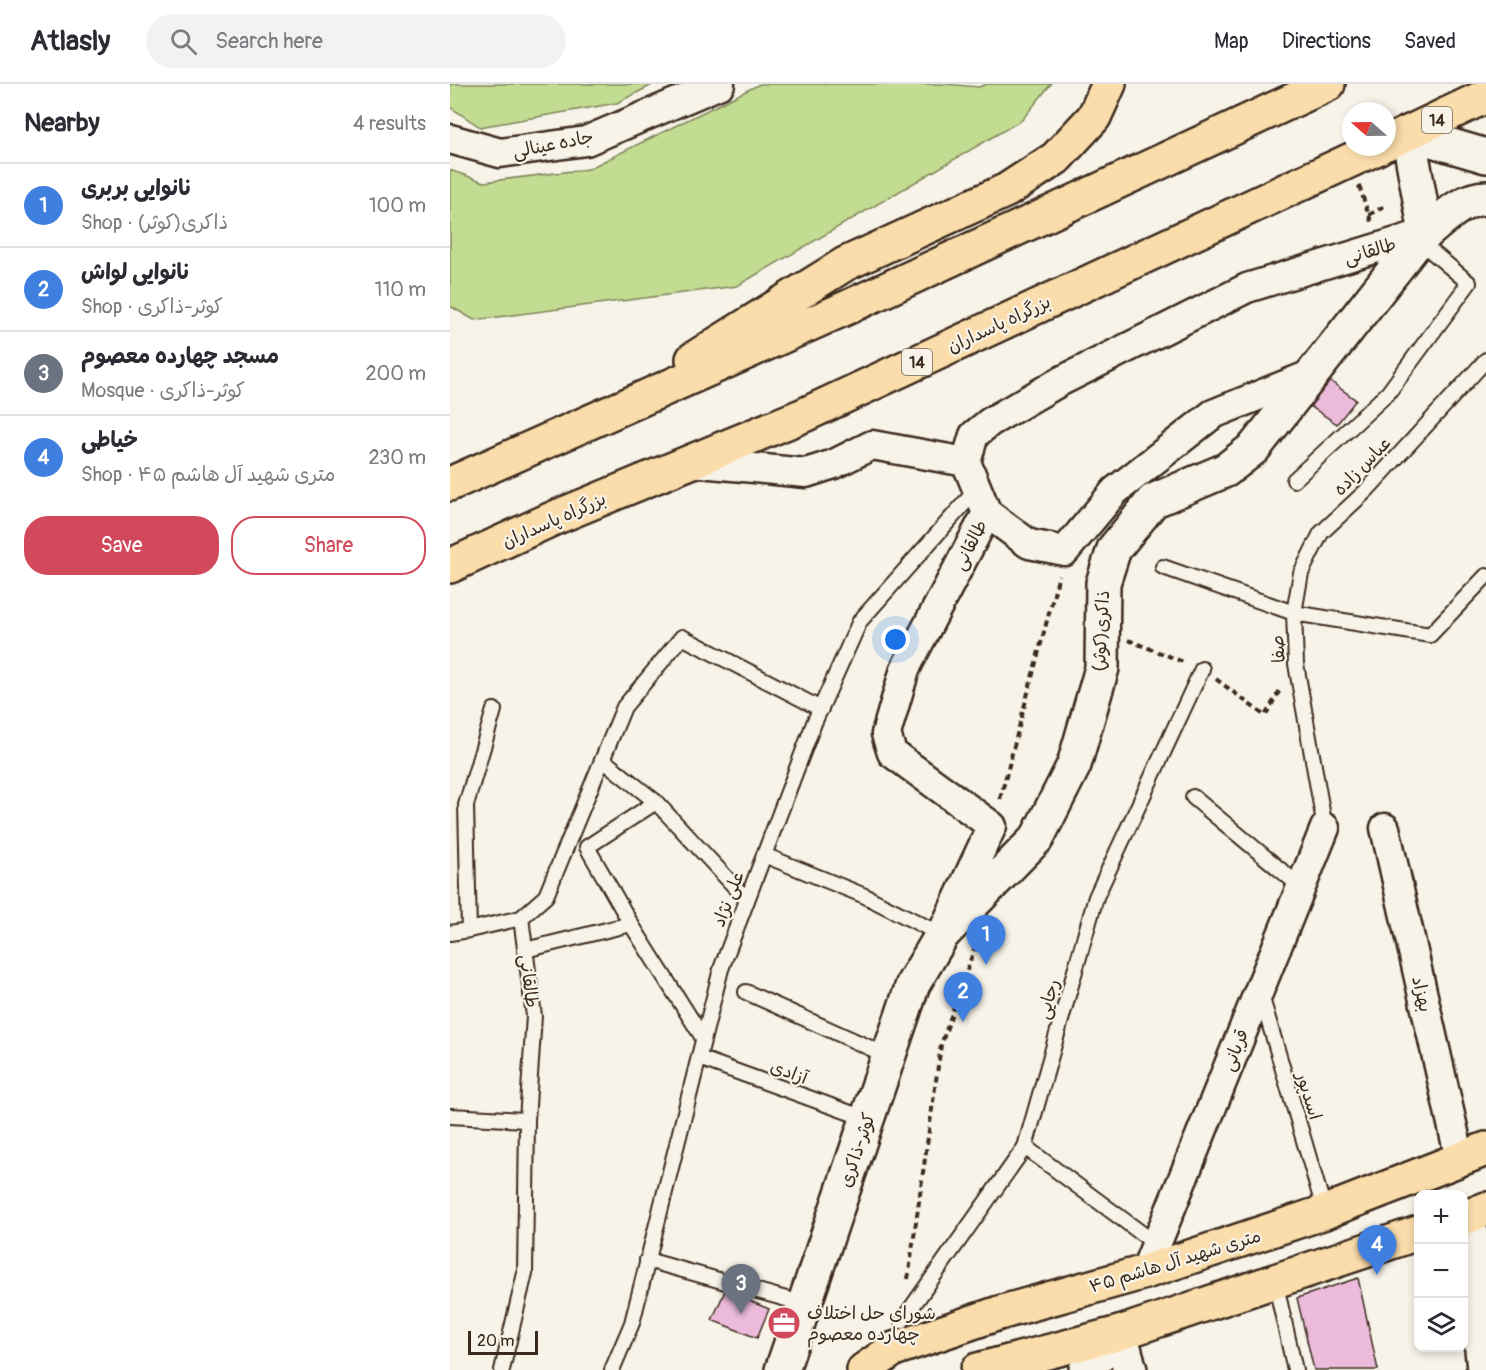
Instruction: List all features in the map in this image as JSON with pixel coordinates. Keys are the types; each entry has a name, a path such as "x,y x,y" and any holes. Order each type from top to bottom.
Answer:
{"main road":[{"path":"634,402 719,340 844,264 1007,190 1056,158 1094,117 1109,84"},
{"path":"450,484 846,308 1328,84"},
{"name":"14","path":"1398,138 1486,96"},
{"name":"بزرگراه پاسداران","path":"450,566 552,519 804,415 1360,156"},
{"name":"۴۵ متری شهید آل هاشم","path":"864,1370 894,1349 1151,1258 1325,1212 1473,1154"},
{"path":"978,1370 1120,1334 1414,1235"}],"street":[{"name":"جاده عینالی","path":"450,139 500,153 586,141 720,84"},
{"path":"1422,237 1398,138 1486,156"},
{"name":"ذاکری(کوثر)","path":"942,935 1038,837 1074,765 1102,668 1103,584 1114,549 1153,501 1227,470 1254,448 1422,237 1450,213 1475,198 1486,198"},
{"name":"طالقانی","path":"966,462 974,435 990,422 1061,381 1247,288 1422,237"},
{"path":"690,462 806,473 834,464 872,445 966,462 982,501 1029,544 1065,551 1115,491 1213,414 1312,374"},
{"name":"طالقانی","path":"982,501 905,669 886,734 892,753 993,826"},
{"path":"942,935 993,826"},
{"name":"قربانی","path":"1151,1258 1325,828"},
{"name":"بهزاد","path":"1384,828 1473,1154"},
{"name":"کوثر-ذاکری","path":"782,1370 913,984 942,935"},
{"path":"1473,1214 1484,1370"},
{"path":"1086,1370 1120,1334"},
{"path":"1120,1334 1130,1370"}],"lane":[{"path":"1294,480 1388,393 1469,283 1422,237"},
{"name":"عباس زاده","path":"1294,613 1301,573 1321,533 1366,490 1486,360"},
{"name":"علی نژاد","path":"612,1370 632,1323 721,969 821,709 860,621 982,501"},
{"path":"1163,567 1294,613"},
{"name":"صفا","path":"1325,828 1296,664 1294,613 1430,635 1486,576"},
{"path":"450,933 521,918 546,896 624,707 682,637 821,709"},
{"name":"رجایی","path":"902,1322 1025,1147 1096,897 1202,669"},
{"path":"469,930 466,805 494,710"},
{"path":"603,760 656,802 747,900"},
{"path":"1193,797 1301,887"},
{"path":"656,802 586,847 630,924 704,1038"},
{"path":"764,855 865,897 942,935"},
{"name":"طالقانی","path":"502,1370 525,1273 527,1120 534,1016 521,918"},
{"path":"525,950 630,924"},
{"name":"اسدپور","path":"1259,990 1325,1212"},
{"path":"746,992 888,1056"},
{"name":"آزادی","path":"699,1058 867,1119"},
{"path":"450,1116 527,1120"},
{"path":"1025,1147 1151,1258"},
{"path":"647,1260 804,1304"},
{"path":"1275,1281 1295,1370"}],"path":[{"path":"1350,161 1370,215 1379,248"},
{"path":"1370,215 1386,205"},
{"path":"993,826 1065,551"},
{"path":"902,1322 941,1045 979,933"}],"green space":[{"path":"450,84 654,84 617,103 480,127 450,107"},
{"path":"760,84 945,84 979,87 987,84 1051,84 1022,120 737,286 474,320 450,306 450,170 484,182 588,169"}],"building":[{"path":"1330,381 1356,400 1337,424 1310,406"},
{"path":"1358,1278 1378,1370 1314,1370 1297,1298"},
{"path":"725,1291 769,1309 757,1338 712,1320"}],"place":[{"name":"نانوایی بربری","path":"986,965"},
{"name":"نانوایی لواش","path":"963,1022"},
{"name":"خیاطی","path":"1377,1275"},
{"name":"مسجد چهارده معصوم","path":"741,1314"},
{"name":"شورای حل اختلاف چهارده معصوم","path":"784,1323"}]}
